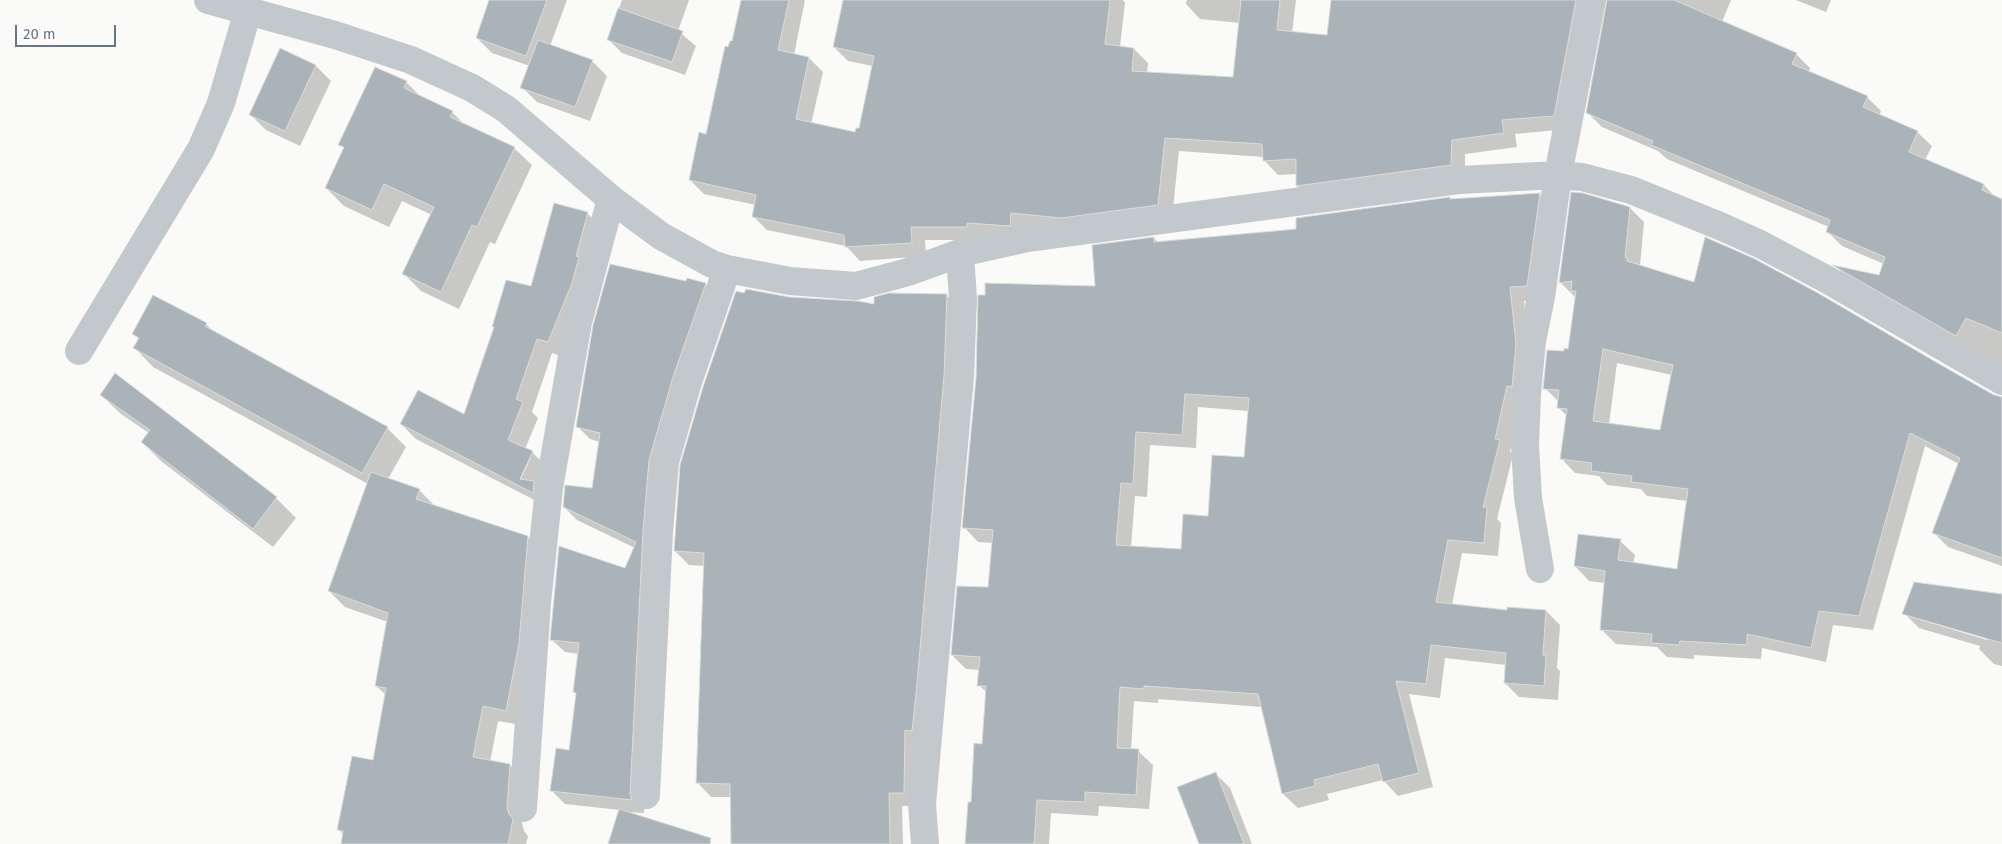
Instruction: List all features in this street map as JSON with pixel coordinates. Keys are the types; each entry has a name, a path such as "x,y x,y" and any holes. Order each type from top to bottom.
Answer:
{"street":[{"path":"208,0 335,35 411,60 472,88 506,109 611,199 661,236 712,264 727,269 790,281 856,286 908,272 960,253 1027,238 1459,180 1558,175 1582,177 1631,190 1752,240 1826,279 2002,381"},
{"path":"1540,569 1528,498 1525,445 1527,394 1532,341 1558,175 1592,0"},
{"path":"79,351 201,149 220,103 248,11"},
{"path":"523,808 537,603 548,488 578,322 611,199"},
{"path":"925,844 922,804 960,377 963,298 960,253"},
{"path":"646,794 659,532 665,462 682,400 727,269"}],"building":[{"path":"489,0 547,0 526,56 476,38"},
{"path":"741,0 789,0 778,50 809,57 796,119 855,132 856,128 859,128 874,56 833,47 843,0 1110,0 1105,44 1134,48 1132,71 1233,77 1241,0 1280,0 1277,30 1327,35 1331,0 1576,0 1554,116 1502,120 1504,133 1452,140 1451,165 1296,186 1296,159 1263,161 1262,144 1165,138 1158,205 1061,218 1011,213 1010,226 967,223 967,227 911,227 912,243 845,247 844,235 752,217 756,195 689,180 699,132 706,134 725,46 728,47 730,41 732,41"},
{"path":"1607,0 1674,0 1797,53 1792,64 1868,96 1863,107 1918,131 1909,152 1984,184 1982,190 2002,199 2002,333 1966,318 1956,336 1832,265 1879,275 1885,257 1826,232 1830,220 1651,145 1653,141 1586,113"},
{"path":"618,8 683,31 672,62 607,40"},
{"path":"538,40 593,60 575,107 520,88"},
{"path":"280,48 316,65 285,131 249,115"},
{"path":"375,67 407,81 404,88 453,111 450,117 515,147 477,227 472,225 441,292 402,274 434,207 384,184 372,210 325,188 344,147 338,145"},
{"path":"1571,192 1583,193 1630,207 1625,258 1628,258 1627,261 1694,282 1705,237 1753,258 1818,293 1994,395 2002,397 2002,558 1932,533 1960,458 1910,433 1859,616 1819,611 1811,648 1747,634 1747,645 1680,641 1679,645 1651,643 1652,634 1600,630 1605,571 1574,566 1578,534 1621,539 1618,560 1677,569 1688,489 1631,482 1632,476 1591,471 1592,463 1560,459 1567,409 1557,408 1559,390 1543,389 1547,350 1564,351 1564,348 1568,349 1576,291 1571,291 1572,281 1559,283","holes":["1603,349 1673,365 1660,430 1593,421"]},
{"path":"1540,193 1527,286 1510,287 1516,344 1512,387 1507,386 1495,439 1500,440 1483,507 1487,507 1484,543 1448,540 1436,602 1507,610 1507,607 1546,610 1543,655 1546,655 1544,686 1504,683 1506,653 1431,645 1426,684 1396,681 1419,773 1383,782 1378,764 1314,780 1315,786 1282,794 1258,694 1144,686 1144,689 1120,687 1117,748 1139,749 1136,795 1085,792 1085,802 1037,800 1034,844 965,844 968,802 971,802 974,743 982,744 986,686 977,686 980,657 951,655 957,586 988,587 993,530 962,528 976,378 978,295 985,295 985,283 1095,286 1092,245 1154,237 1154,242 1296,229 1296,218 1450,197 1450,199","holes":["1185,394 1249,398 1244,457 1212,455 1208,516 1183,514 1181,549 1116,545 1121,483 1133,484 1136,432 1182,435"]},
{"path":"554,203 588,212 576,256 579,257 572,283 548,342 537,339 516,399 523,402 508,440 533,451 520,479 534,481 533,493 400,424 418,390 464,414 494,327 492,327 506,280 531,286"},
{"path":"610,264 686,281 687,278 706,283 673,377 649,460 643,531 630,794 632,800 550,791 556,748 569,750 576,693 573,692 579,643 550,640 559,546 625,568 636,542 563,507 565,485 592,488 600,433 576,427 593,325"},
{"path":"746,289 789,297 858,301 874,304 874,297 889,293 947,294 944,376 916,694 912,731 905,730 904,793 889,793 890,844 731,844 730,784 696,783 704,553 674,551 680,465 703,387 736,291 744,293"},
{"path":"153,295 207,323 205,326 388,427 362,473 133,348 139,338 132,334"},
{"path":"115,373 277,497 253,529 141,442 150,430 100,395"},
{"path":"371,472 420,489 416,499 528,536 519,643 506,711 483,706 473,757 510,764 507,807 513,819 508,844 341,844 343,831 337,830 352,756 373,760 386,688 375,686 388,613 328,591"},
{"path":"1914,582 2002,594 2002,643 1902,614"},
{"path":"1216,772 1244,844 1199,844 1177,787"},
{"path":"619,809 711,838 710,844 608,844"}]}
